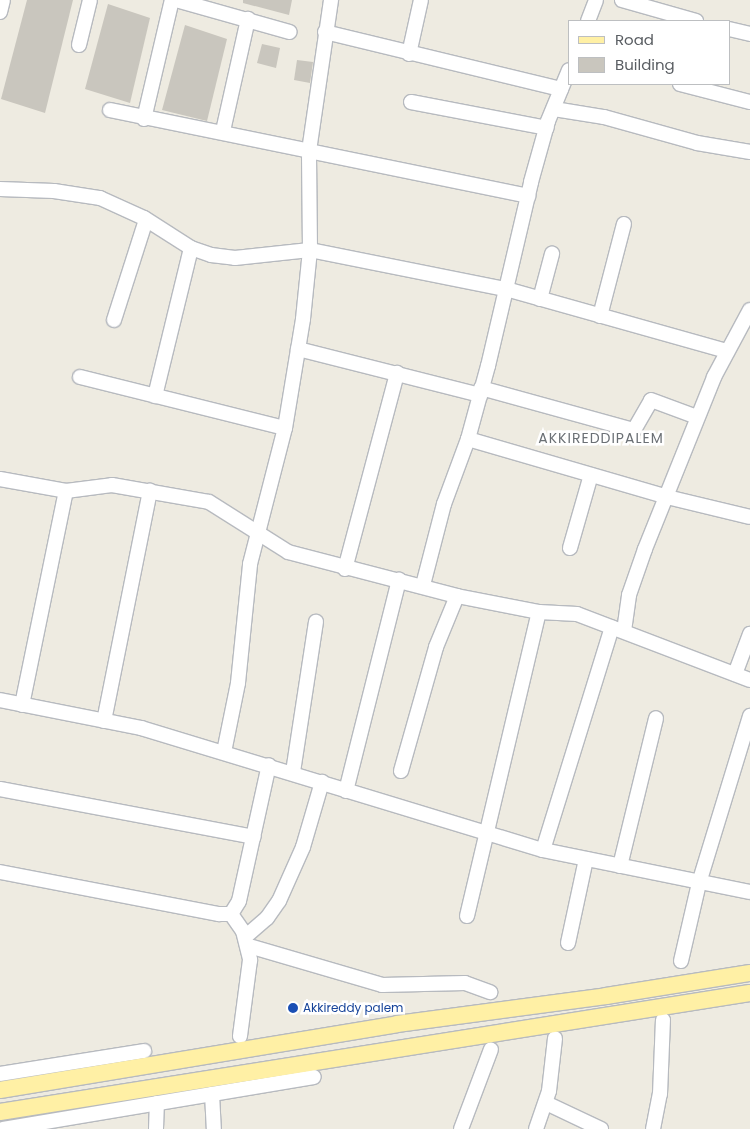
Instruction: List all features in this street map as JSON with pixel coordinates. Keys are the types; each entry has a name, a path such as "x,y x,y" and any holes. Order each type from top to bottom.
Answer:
{"main road":[{"path":"0,1090 397,1024 750,973"},
{"path":"0,1112 750,992"}],"street":[{"path":"0,12 3,0"},
{"path":"79,45 90,0"},
{"path":"144,119 172,0"},
{"path":"176,0 290,32"},
{"path":"224,752 238,683 248,576 285,428 298,349 310,250 309,151 331,0"},
{"path":"409,54 421,0"},
{"path":"588,20 596,0"},
{"path":"622,0 692,20"},
{"path":"223,131 248,20"},
{"path":"730,29 750,34"},
{"path":"325,32 409,54 561,89"},
{"path":"423,585 444,504 468,439 528,196 547,128 568,72"},
{"path":"684,85 750,102"},
{"path":"411,102 547,128"},
{"path":"554,108 604,117 697,143 750,152"},
{"path":"110,110 144,119 223,131 309,151 528,196"},
{"path":"0,189 86,194 146,220 191,248 235,258 310,250 506,289 726,351"},
{"path":"114,320 146,220"},
{"path":"600,316 624,224"},
{"path":"155,396 191,248"},
{"path":"540,299 552,254"},
{"path":"543,850 629,595 698,417 726,351 750,310"},
{"path":"298,349 480,391 634,430 650,400 698,417"},
{"path":"345,569 397,373"},
{"path":"80,377 285,428"},
{"path":"468,439 667,497 750,516"},
{"path":"570,548 591,475"},
{"path":"0,479 66,491 112,485 209,502 258,531 288,552 345,569 423,585 457,596 540,612 577,614 750,680"},
{"path":"22,705 66,491"},
{"path":"104,721 150,491"},
{"path":"346,790 399,580"},
{"path":"401,771 436,648 457,596"},
{"path":"467,916 540,612"},
{"path":"292,772 316,622"},
{"path":"735,674 750,634"},
{"path":"0,700 104,721 224,752 486,835 543,850 750,892"},
{"path":"681,961 699,883 750,716"},
{"path":"620,866 656,718"},
{"path":"231,914 239,901 270,765"},
{"path":"247,941 267,918 279,900 303,847 322,782"},
{"path":"0,789 253,837"},
{"path":"568,943 586,860"},
{"path":"0,872 219,914 231,914"},
{"path":"231,914 247,941 250,960 240,1036"},
{"path":"247,941 382,985 465,983 490,992"},
{"path":"653,1129 660,1094 663,1020"},
{"path":"536,1129 546,1102 556,1038"},
{"path":"461,1129 492,1049"},
{"path":"0,1074 144,1051"},
{"path":"3,1129 314,1077"},
{"path":"212,1094 214,1129"},
{"path":"546,1102 601,1129"},
{"path":"156,1129 158,1103"}],"building":[{"path":"27,0 73,0 45,113 1,99"},
{"path":"243,0 292,0 289,15 243,3"},
{"path":"108,4 150,18 130,103 85,89"},
{"path":"185,25 227,39 207,121 162,110"},
{"path":"262,44 280,48 276,68 257,63"},
{"path":"297,60 313,62 310,83 294,80"}],"place":[{"name":"Akkireddy palem","path":"293,1008"}],"district":[{"name":"AKKIREDDIPALEM","path":"601,438"}]}
